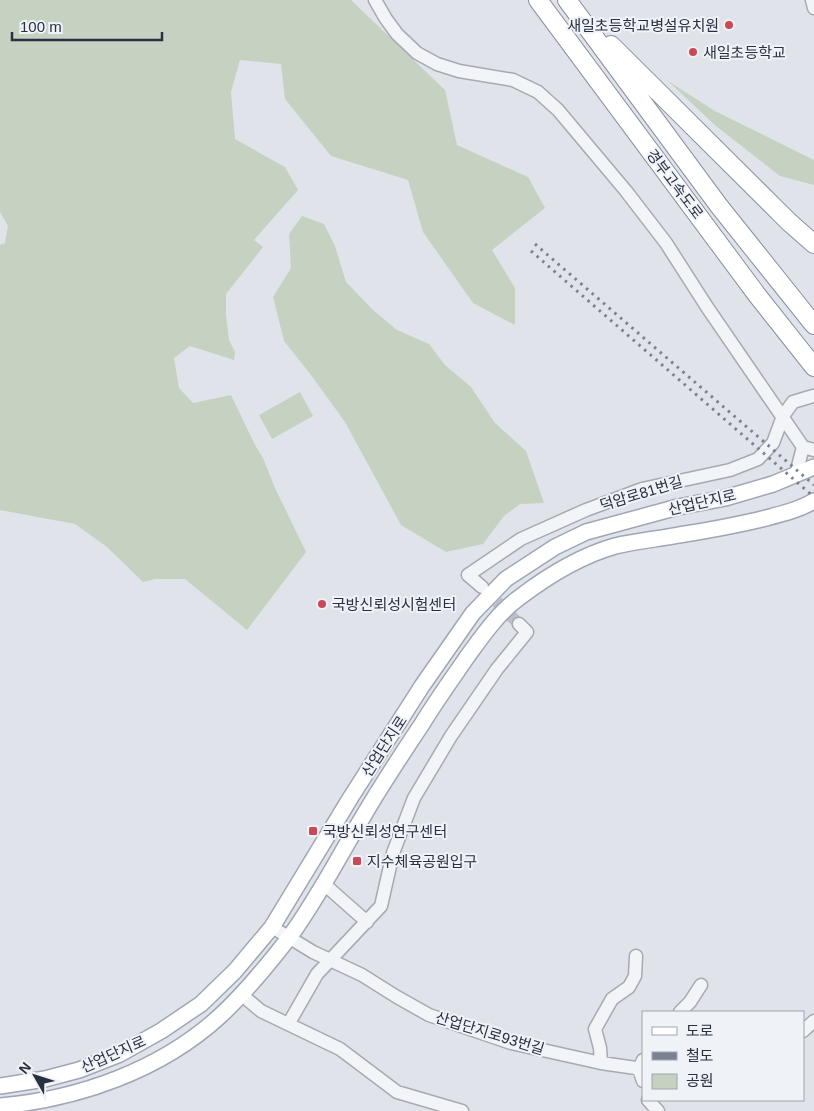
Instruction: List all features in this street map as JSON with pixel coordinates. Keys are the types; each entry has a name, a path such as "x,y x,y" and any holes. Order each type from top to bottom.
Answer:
{"highway":[{"name":"경부고속도로","path":"538,0 757,295 814,367"},
{"name":"경부고속도로","path":"567,0 719,206 814,325"},
{"path":"567,0 730,165 814,244"}],"main road":[{"name":"산업단지로","path":"0,1086 45,1079 80,1070 120,1054 161,1031 201,1004 235,971 272,927 351,797 422,686 473,613 506,579 555,547 586,532 669,509 725,498 773,484 814,467"},
{"name":"산업단지로","path":"0,1106 25,1104 66,1096 134,1072 164,1057 192,1039 242,995 288,938 324,884 364,814 440,696 489,626 519,597 564,567 588,555 616,546 718,529 778,515 814,501"}],"street":[{"path":"375,0 397,34 417,53 437,64 459,71 512,80 538,92 558,110 626,191 666,243 707,307 809,449 796,474"},
{"path":"812,0 814,8"},
{"name":"덕암로81번길","path":"482,587 468,575 529,536 586,510 642,489 748,465 758,459 773,442 784,416 793,402 814,396"},
{"path":"289,1024 317,974 381,906 393,852 414,798 451,736 497,669 527,632 519,624"},
{"path":"324,884 367,922"},
{"name":"산업단지로93번길","path":"272,927 313,952 362,975 429,1015 511,1043 642,1070"},
{"path":"601,1063 600,1048 595,1028 612,999 629,987 635,976 636,956"},
{"path":"681,1011 690,1002 701,985"},
{"path":"242,995 261,1011 340,1049 398,1092 462,1111"},
{"path":"804,1030 814,1021"},
{"path":"649,1101 658,1111"}],"green space":[{"path":"0,0 351,0 445,90 457,145 528,177 545,208 492,250 515,288 515,325 473,303 423,232 408,180 331,156 285,99 281,64 240,60 231,92 235,139 285,167 298,190 254,240 263,247 226,294 229,340 235,352 234,360 190,346 174,358 179,388 193,403 231,395 263,458 275,488 306,552 247,630 185,579 155,579 143,582 107,547 75,524 0,510 0,245 5,243 8,226 0,212"},
{"path":"668,81 715,111 814,160 814,185 780,176 716,126"},
{"path":"302,216 324,224 335,246 346,282 373,310 397,330 429,344 445,365 471,387 495,423 526,451 544,503 520,504 504,516 483,544 446,552 401,525 345,422 284,341 273,297 291,268 289,234"},
{"path":"300,392 313,416 272,439 259,415"}],"tunnel":[{"path":"484,589 519,624"}],"railway":[{"path":"535,244 814,485"},
{"path":"531,251 814,497"}],"place":[{"name":"새일초등학교병설유치원","path":"729,25"},
{"name":"새일초등학교","path":"693,52"},
{"name":"국방신뢰성시험센터","path":"322,604"},
{"name":"국방신뢰성연구센터","path":"313,831"},
{"name":"지수체육공원입구","path":"357,861"}]}
